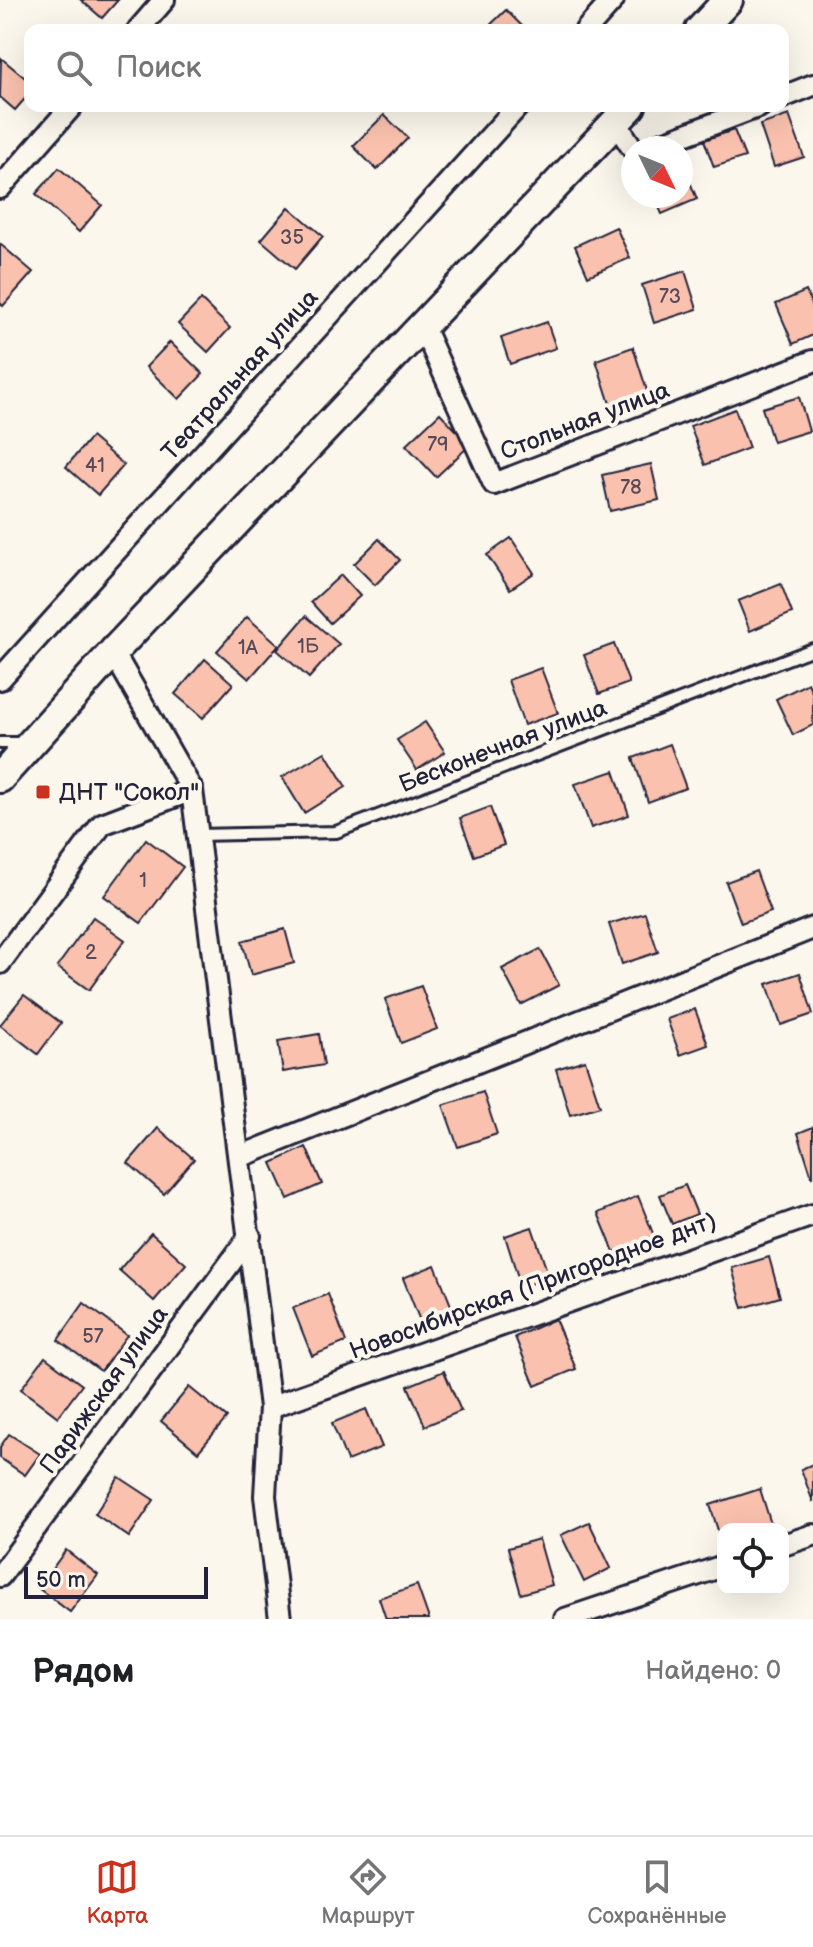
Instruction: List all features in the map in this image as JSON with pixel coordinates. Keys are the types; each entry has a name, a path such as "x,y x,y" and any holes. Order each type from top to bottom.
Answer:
{"street":[{"path":"143,24 164,0"},
{"path":"591,24 613,0"},
{"path":"706,24 728,0"},
{"path":"789,95 813,85"},
{"path":"0,188 67,112"},
{"name":"Театральная улица","path":"0,679 513,112"},
{"path":"681,136 744,112"},
{"path":"624,114 630,136"},
{"path":"0,778 113,652 624,114"},
{"name":"Стольная улица","path":"422,325 494,484 813,361"},
{"path":"113,652 192,790 270,1407 265,1496 280,1619"},
{"path":"0,963 102,824 192,790"},
{"path":"239,1157 813,928"},
{"name":"Новосибирская (Пригородное днт)","path":"270,1407 813,1215"},
{"name":"Парижская улица","path":"0,1576 250,1236"},
{"path":"789,1543 813,1535"},
{"path":"565,1619 717,1568"}],"lane":[{"name":"Бесконечная улица","path":"198,835 336,832 813,649"},
{"path":"0,743 29,743"}],"building":[{"path":"81,0 118,0 102,18"},
{"path":"506,10 520,24 491,24"},
{"path":"1,58 24,77 24,100 15,110 0,97"},
{"path":"384,115 408,138 377,170 353,146"},
{"path":"789,115 804,157 774,167 760,125"},
{"path":"734,130 745,157 714,167 704,140"},
{"path":"59,168 102,205 79,232 36,194"},
{"path":"289,207 323,236 295,269 261,240"},
{"path":"659,208 676,208 662,214"},
{"path":"616,227 630,258 588,276 575,246"},
{"path":"0,244 33,272 3,306 0,303"},
{"path":"685,271 697,309 654,323 642,285"},
{"path":"806,291 813,308 813,335 793,344 776,304"},
{"path":"201,300 230,328 208,352 178,324"},
{"path":"547,322 556,348 510,364 501,338"},
{"path":"170,342 203,374 179,399 146,367"},
{"path":"633,347 648,394 611,407 596,360"},
{"path":"799,397 809,431 773,442 762,408"},
{"path":"735,409 749,448 705,465 690,426"},
{"path":"440,413 470,445 436,477 406,445"},
{"path":"91,437 124,465 98,495 66,467"},
{"path":"651,464 659,500 610,511 602,475"},
{"path":"511,538 534,573 510,589 487,555"},
{"path":"379,539 400,560 375,585 354,564"},
{"path":"341,575 360,596 330,623 311,602"},
{"path":"781,584 792,613 750,631 738,601"},
{"path":"306,616 339,644 309,678 277,650"},
{"path":"247,617 279,645 249,679 217,651"},
{"path":"614,644 629,683 599,694 584,655"},
{"path":"205,659 233,684 203,718 175,694"},
{"path":"541,668 558,713 524,725 508,680"},
{"path":"808,683 813,694 813,725 793,735 776,699"},
{"path":"425,722 445,752 417,770 397,740"},
{"path":"670,744 686,788 648,802 633,758"},
{"path":"325,752 346,787 304,813 282,777"},
{"path":"614,771 629,815 591,828 575,784"},
{"path":"490,807 504,845 474,856 460,818"},
{"path":"146,839 183,867 141,923 104,896"},
{"path":"756,871 771,912 741,923 726,882"},
{"path":"645,913 658,952 622,964 609,924"},
{"path":"93,917 125,940 89,990 57,967"},
{"path":"285,929 294,963 251,975 242,941"},
{"path":"540,949 559,985 521,1005 502,969"},
{"path":"800,973 813,1014 781,1025 767,984"},
{"path":"421,986 437,1029 401,1043 385,999"},
{"path":"24,995 61,1023 38,1054 0,1025"},
{"path":"695,1009 708,1045 680,1055 667,1019"},
{"path":"319,1034 324,1065 283,1072 278,1041"},
{"path":"585,1060 600,1106 570,1115 556,1069"},
{"path":"483,1092 497,1134 458,1147 443,1105"},
{"path":"813,1127 813,1176 812,1177 798,1133"},
{"path":"158,1128 194,1159 164,1194 128,1163"},
{"path":"306,1147 322,1184 288,1199 272,1163"},
{"path":"685,1185 697,1214 672,1224 660,1195"},
{"path":"638,1196 654,1236 614,1252 598,1213"},
{"path":"532,1227 549,1277 521,1287 505,1236"},
{"path":"151,1233 186,1264 154,1301 119,1270"},
{"path":"769,1257 780,1297 743,1308 732,1268"},
{"path":"435,1265 454,1313 422,1326 403,1278"},
{"path":"328,1294 346,1342 312,1356 293,1308"},
{"path":"84,1303 127,1335 101,1371 58,1340"},
{"path":"555,1319 576,1369 535,1386 515,1337"},
{"path":"45,1357 82,1385 58,1417 21,1389"},
{"path":"444,1371 461,1411 425,1426 408,1386"},
{"path":"189,1387 227,1418 198,1452 161,1421"},
{"path":"366,1409 382,1447 347,1461 332,1423"},
{"path":"9,1434 40,1454 25,1475 0,1458 0,1447"},
{"path":"813,1464 813,1502 801,1469"},
{"path":"119,1477 154,1500 129,1537 95,1514"},
{"path":"760,1489 771,1523 717,1523 717,1527 710,1505"},
{"path":"589,1522 611,1568 584,1582 561,1535"},
{"path":"539,1539 552,1585 521,1594 508,1548"},
{"path":"66,1550 98,1575 70,1612 38,1588"},
{"path":"417,1585 429,1619 386,1619 379,1598"}],"place":[{"name":"ДНТ \"Сокол\"","path":"43,792"}]}
